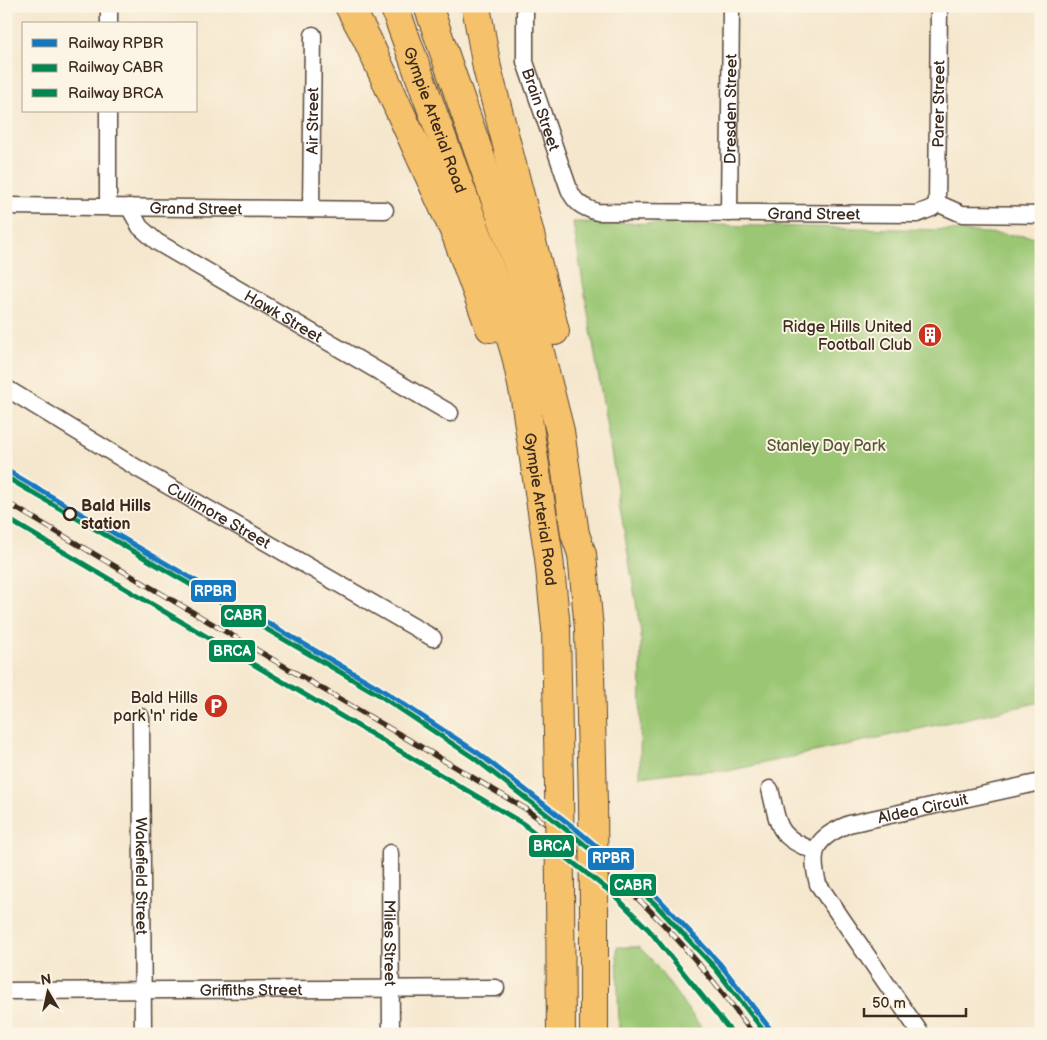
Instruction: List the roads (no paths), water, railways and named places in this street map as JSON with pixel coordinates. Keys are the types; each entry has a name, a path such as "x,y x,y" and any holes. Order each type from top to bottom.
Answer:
{"highway":[{"path":"349,6 367,39 456,235 499,352 512,394 520,430 530,439"},
{"name":"Gympie Arterial Road","path":"394,6 490,269 516,356 525,399 549,558 556,628 561,1034"},
{"name":"Gympie Arterial Road","path":"428,6 517,262 560,431 575,534 582,554 589,629 593,804 594,1034"},
{"path":"476,6 487,68 524,203 563,364 572,417 586,534 582,554"}],"street":[{"path":"109,6 109,22"},
{"name":"Brain Street","path":"525,6 525,62 569,189 573,199 581,207"},
{"name":"Dresden Street","path":"729,213 731,6"},
{"name":"Parer Street","path":"937,202 939,6"},
{"name":"Air Street","path":"311,209 313,35"},
{"path":"108,112 108,206"},
{"path":"937,202 962,214 1041,215"},
{"name":"Grand Street","path":"581,207 597,212 917,214 932,208 937,202"},
{"name":"Grand Street","path":"6,206 385,210"},
{"name":"Hawk Street","path":"129,207 140,227 157,242 450,413"},
{"name":"Cullimore Street","path":"6,388 137,468 433,638"},
{"name":"Wakefield Street","path":"141,717 143,1034"},
{"name":"Aldea Circuit","path":"815,851 828,833 848,824 1041,782"},
{"path":"770,789 781,831 796,844 815,851 813,865 818,884 921,1034"},
{"name":"Miles Street","path":"390,853 391,1034"},
{"name":"Griffiths Street","path":"6,991 496,988"}],"railway":[{"path":"6,502 526,809 571,842 633,894 688,951 753,1034"}],"rail line":[{"name":"RPBR","path":"6,470 379,688 478,753 577,830 658,898 720,964 774,1034"},
{"name":"CABR","path":"6,477 376,693 474,758 573,835 654,903 715,968 766,1034"},
{"name":"BRCA","path":"6,518 522,823 612,893 649,930 733,1034"}],"place":[{"name":"Ridge Hills United Football Club","path":"930,335"},
{"name":"Bald Hills station","path":"70,514"},
{"name":"Bald Hills park 'n' ride","path":"216,706"}],"park label":[{"name":"Stanley Day Park","path":"826,445"}]}
